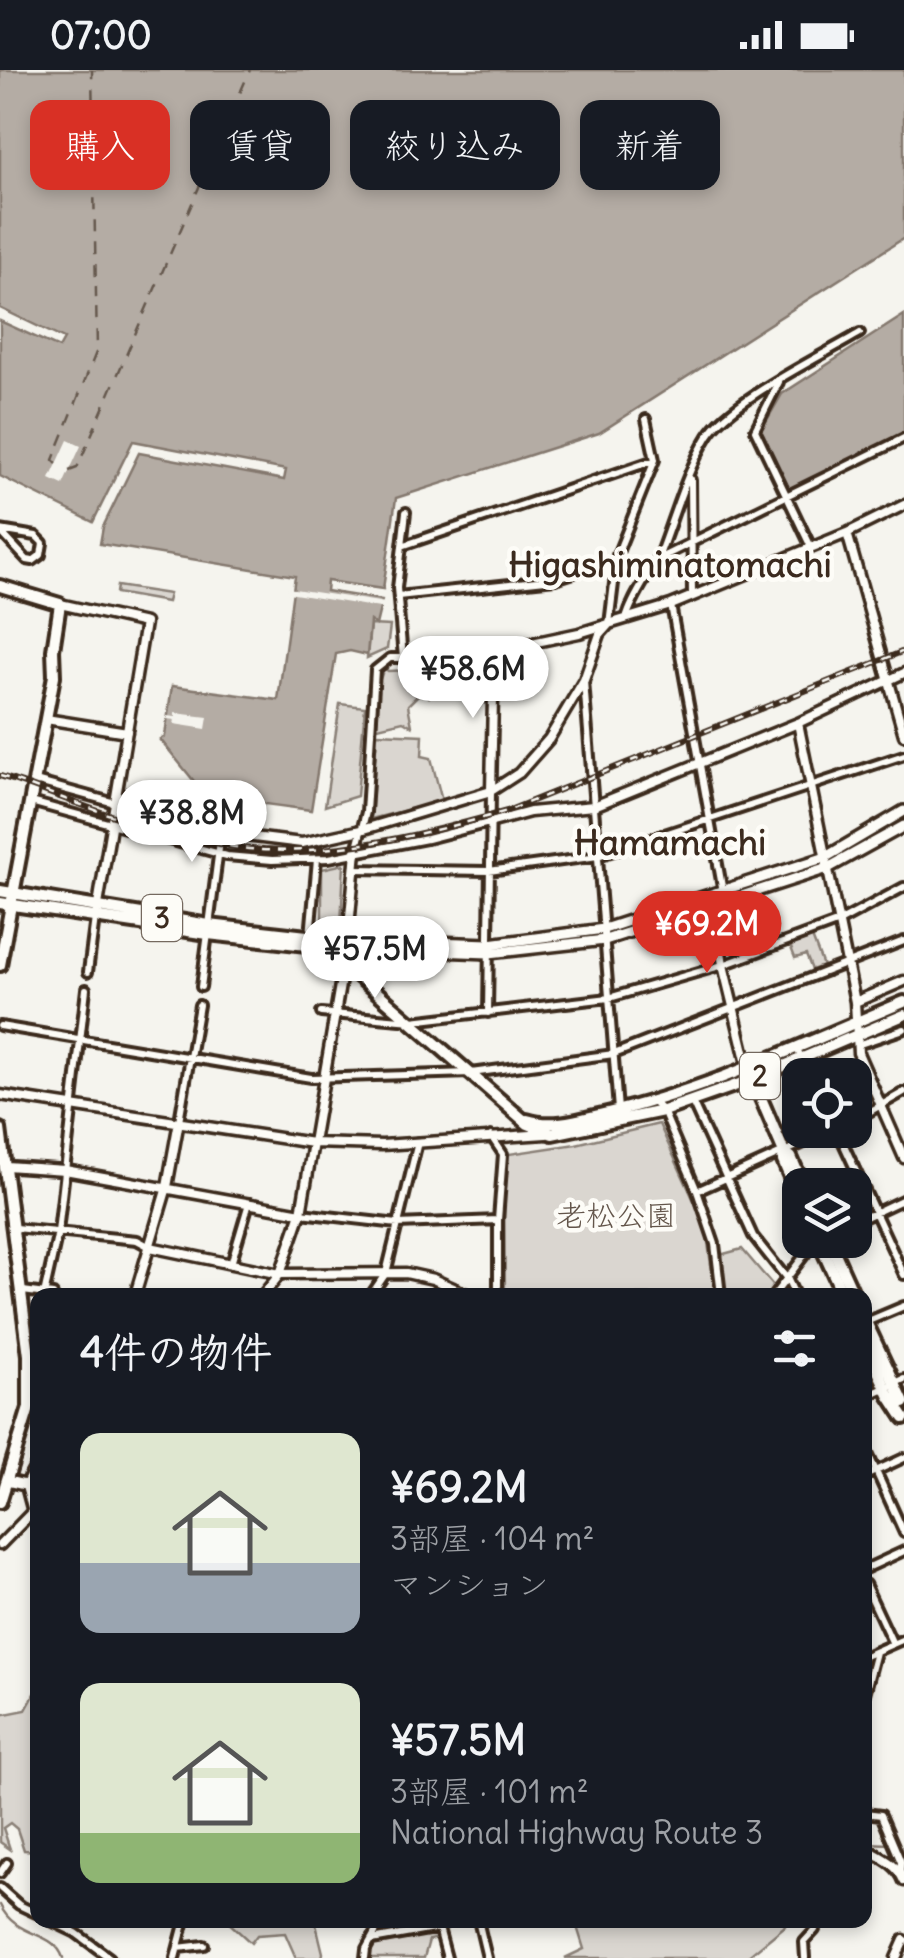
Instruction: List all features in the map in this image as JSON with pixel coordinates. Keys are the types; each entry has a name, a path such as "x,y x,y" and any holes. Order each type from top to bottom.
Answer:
{"main road":[{"path":"0,586 60,604 53,650 54,676 8,901 3,965"},
{"path":"604,935 722,892 827,862 904,812"},
{"path":"327,944 489,949 604,935 714,904 827,862 904,826"},
{"name":"3","path":"0,892 8,901 327,944"},
{"name":"3","path":"209,929 310,936 327,944"},
{"path":"327,944 344,964 534,1128 551,1129"},
{"name":"2","path":"551,1129 663,1111 692,1102 904,1002"},
{"name":"2","path":"799,1052 855,1040 904,1014"},
{"path":"749,1074 784,1152 796,1168"},
{"name":"2","path":"551,1129 749,1074"},
{"path":"516,1112 551,1129"},
{"path":"0,1129 30,1330"},
{"path":"784,1152 786,1168"},
{"path":"826,1258 840,1288"},
{"path":"837,1258 851,1288"},
{"path":"872,1336 904,1403"},
{"path":"872,1353 895,1384 904,1418"},
{"path":"0,1502 30,1398"},
{"path":"7,1481 30,1485"},
{"path":"26,1484 30,1495"}],"street":[{"path":"626,619 656,560 708,436 724,417 860,332"},
{"path":"780,381 755,430 810,547"},
{"path":"34,781 221,834 302,843 490,792 536,756 562,720 584,680 600,634 609,624 617,555 655,460 646,418"},
{"path":"656,560 904,438"},
{"path":"402,546 655,460"},
{"path":"692,474 692,596"},
{"path":"269,1288 280,1274 301,1212 344,964 356,850 366,812 375,670 390,658 456,658 626,619 671,605 904,506"},
{"path":"403,658 398,596 406,512"},
{"path":"0,531 36,536 43,543 41,554 33,561 26,560 0,531"},
{"path":"847,533 904,735"},
{"path":"398,596 555,579 608,562 616,567"},
{"path":"60,604 145,623 88,972"},
{"path":"671,605 722,892 714,904 723,965 749,1074"},
{"path":"488,1013 494,651"},
{"path":"31,802 218,853 272,860 316,859 427,840 530,812 594,806 798,723 904,674"},
{"path":"584,680 618,1110"},
{"path":"46,719 127,732"},
{"path":"798,723 854,1002 855,1040 904,1158"},
{"path":"354,869 489,872 598,856 904,754"},
{"path":"201,987 221,834"},
{"path":"310,936 316,859"},
{"path":"321,1013 412,1021 609,998 723,965 839,922 904,887"},
{"path":"0,1026 323,1078 471,1073 614,1054 904,940"},
{"path":"854,1002 904,981"},
{"path":"45,1288 58,1232 86,989"},
{"path":"137,1288 167,1187 199,1005"},
{"path":"855,1040 904,1030"},
{"path":"799,1052 802,1058"},
{"path":"872,1112 904,1092"},
{"path":"0,1095 312,1143 418,1142 551,1129"},
{"path":"663,1111 667,1098"},
{"path":"653,1102 663,1111 698,1191 715,1244 720,1288"},
{"path":"692,1102 753,1236 792,1288"},
{"path":"509,1135 534,1128"},
{"path":"491,1136 503,1154 498,1288"},
{"path":"376,1288 386,1273 418,1142"},
{"path":"698,1191 793,1148"},
{"path":"844,1148 904,1275"},
{"path":"4,1172 65,1170 248,1204 398,1224 498,1220"},
{"path":"872,1214 904,1199"},
{"path":"230,1264 248,1204"},
{"path":"16,1228 137,1240 150,1248 280,1274 406,1273 454,1288"},
{"path":"781,1288 804,1258"},
{"path":"24,1291 30,1292"},
{"path":"872,1319 904,1306"},
{"path":"872,1394 895,1384"},
{"path":"872,1473 904,1458"},
{"path":"872,1462 904,1533"},
{"path":"26,1484 30,1476"},
{"path":"0,1545 30,1513"},
{"path":"872,1566 904,1551"},
{"path":"872,1599 893,1644"},
{"path":"872,1653 904,1639"},
{"path":"872,1667 876,1652"},
{"path":"872,1814 880,1815 901,1862 902,1876"},
{"path":"872,1853 902,1876"},
{"path":"0,1873 7,1862"},
{"path":"0,1888 30,1911"},
{"path":"66,1928 110,1958"},
{"path":"175,1958 182,1928"},
{"path":"365,1958 378,1928"},
{"path":"372,1940 438,1928 446,1958"},
{"path":"480,1928 487,1958"},
{"path":"805,1958 804,1942 815,1928"},
{"path":"896,1958 904,1940"},
{"path":"178,1948 204,1945"}],"green space":[{"path":"117,586 169,594 167,602 116,593"},
{"path":"370,625 390,626 387,649 367,658"},
{"path":"384,668 432,669 432,694 429,697 422,691 408,705 412,726 403,721 374,728 376,690"},
{"path":"340,704 365,707 357,796 325,806"},
{"path":"377,733 423,735 422,756 431,758 442,801 371,819"},
{"path":"344,864 341,925 322,924 322,869"},
{"path":"812,937 823,966 812,970 806,955 795,958 790,945"},
{"name":"老松公園","path":"659,1124 706,1227 714,1288 505,1288 504,1192 509,1154 576,1144"},
{"name":"老松公園","path":"742,1249 775,1288 723,1288 720,1255"},
{"path":"30,1703 30,1850 24,1850 17,1829 10,1823 3,1828 10,1849 0,1842 0,1715 26,1710"},
{"path":"235,1928 317,1928 323,1953 322,1958 296,1958 285,1933 257,1935 251,1943"},
{"path":"577,1928 783,1928 746,1958 565,1958 584,1949"},
{"path":"432,1931 438,1938 429,1940 424,1958 368,1958 373,1942"}],"shaded area":[{"path":"0,70 904,70 904,238 599,433 396,498 383,589 327,581 326,591 382,600 376,625 370,621 367,655 350,651 336,654 311,810 206,796 160,739 165,736 172,686 278,700 295,576 100,544 103,527 139,453 284,480 286,470 133,441 93,522 0,476 0,321 59,348 64,339 0,308"},
{"path":"904,315 904,436 789,491 760,432 782,394"}],"pier":[{"path":"68,440 81,446 63,485 50,479"},
{"path":"288,588 386,603 386,609 288,593"},
{"path":"175,713 208,717 206,729 174,724 175,720 167,716 175,717"}],"waterway":[{"path":"872,1843 890,1844"},
{"path":"0,1905 15,1924 52,1943 63,1958"}],"ferry route":[{"path":"57,464 53,460 97,350 92,70"},
{"path":"69,471 77,468 250,70"}],"railway":[{"path":"0,776 131,821 220,844 289,851 364,844 507,811 904,651"}],"district":[{"name":"Higashiminatomachi","path":"670,565"},
{"name":"Hamamachi","path":"670,843"}]}
